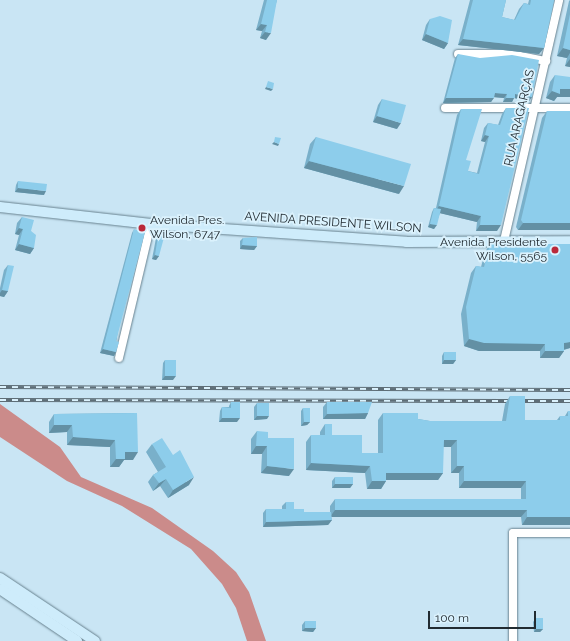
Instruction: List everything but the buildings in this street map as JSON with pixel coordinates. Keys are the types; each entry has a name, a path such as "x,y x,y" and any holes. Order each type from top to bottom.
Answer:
{"main road":[{"name":"AVENIDA PRESIDENTE WILSON","path":"0,207 151,224 411,242 570,241"},
{"path":"0,578 92,640"},
{"path":"0,589 77,641"}],"street":[{"name":"RUA ARAGARÇAS","path":"504,241 536,108 559,0"},
{"path":"458,54 510,54 546,61"},
{"path":"445,108 570,108"},
{"path":"119,358 151,224"},
{"path":"514,641 513,534 570,534"}],"shaded area":[{"path":"0,404 60,447 81,477 152,508 213,551 236,572 249,592 266,641 247,641 236,608 222,584 191,549 122,506 67,481 0,437"}],"railway":[{"path":"0,387 570,390"},
{"path":"0,400 570,401"}],"place":[{"name":"Avenida Pres. Wilson, 6747","path":"142,228"},
{"name":"Avenida Presidente Wilson, 5565","path":"555,250"}]}
